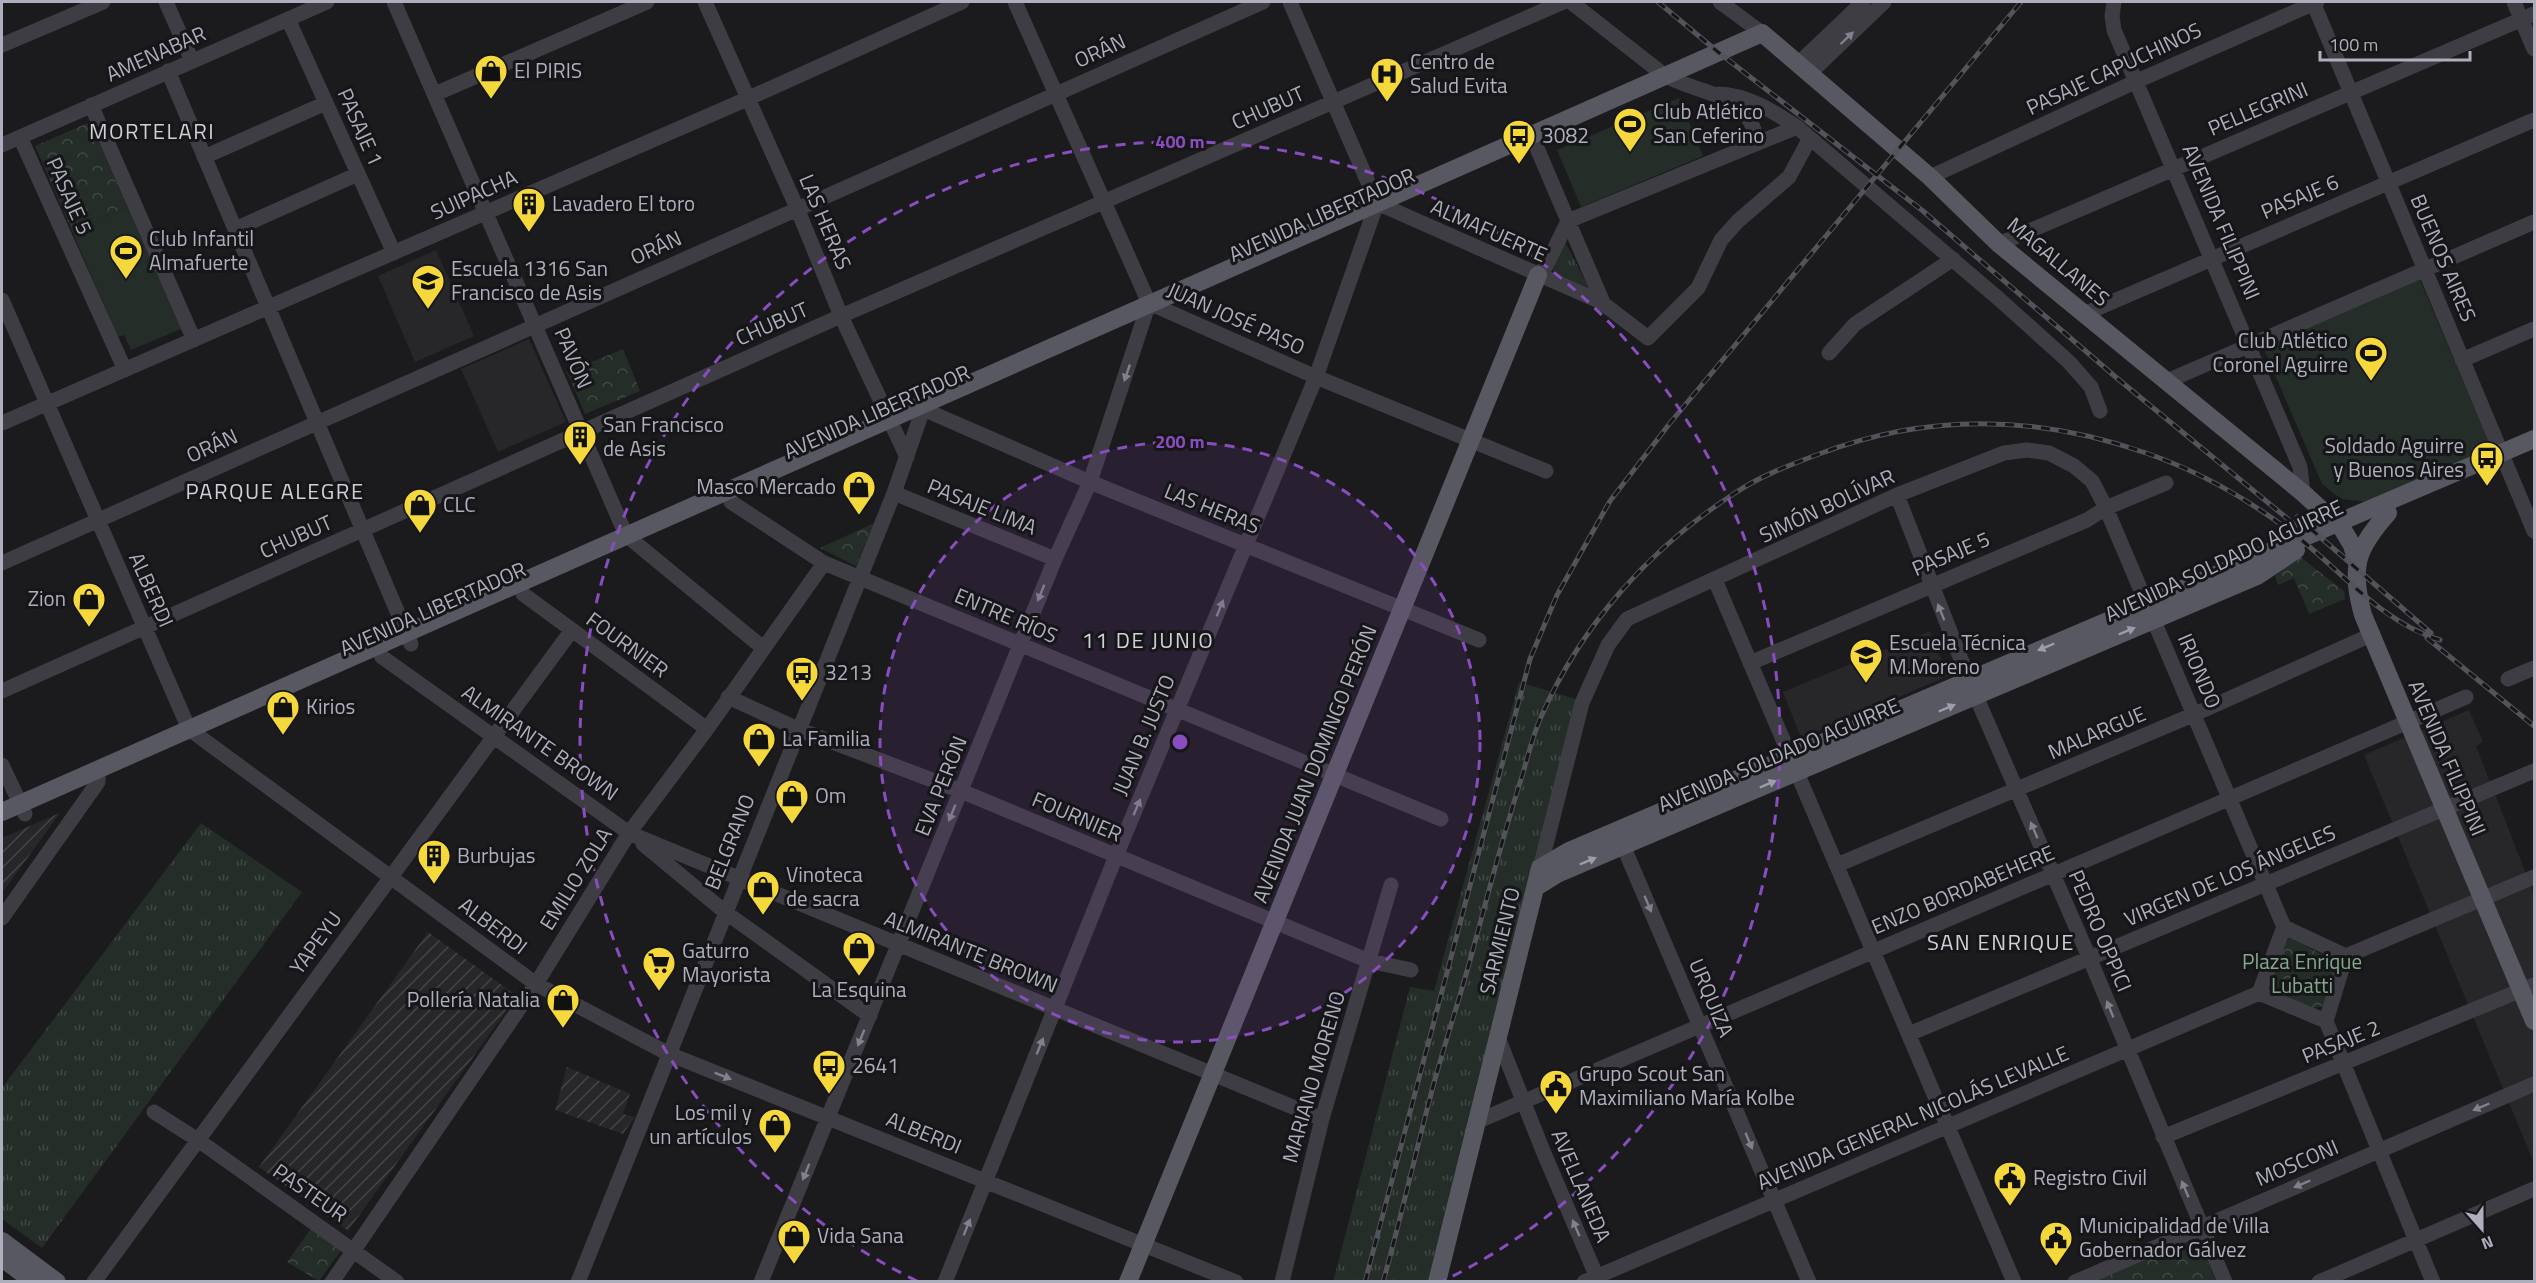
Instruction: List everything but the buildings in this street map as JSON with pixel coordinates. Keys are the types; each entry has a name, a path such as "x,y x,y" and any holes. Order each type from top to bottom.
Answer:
{"main road":[{"name":"AVENIDA LIBERTADOR","path":"2,812 22,809 98,776 1380,210 1534,139 1766,37"},
{"name":"MAGALLANES","path":"1766,37 1930,177 1999,244 2303,493 2340,527 2352,545 2357,563"},
{"name":"AVENIDA JUAN DOMINGO PERÓN","path":"1137,1281 1147,1246 1544,273"},
{"name":"AVENIDA LIBERTADOR","path":"408,638 523,594 630,540 731,502 892,424 926,415 1153,310"},
{"name":"AVENIDA SOLDADO AGUIRRE","path":"2340,527 2388,513 2503,458 2535,439"},
{"name":"AVENIDA SOLDADO AGUIRRE","path":"1540,868 1552,859 1620,838 1973,688 2503,458 2535,450"},
{"name":"AVENIDA FILIPPINI","path":"2388,513 2361,547 2357,563 2359,598 2371,634 2483,899 2528,988 2535,1021"},
{"name":"AVENIDA LIBERTADOR","path":"2,825 22,809"},
{"name":"AVENIDA SOLDADO AGUIRRE","path":"1536,887 1620,838"},
{"name":"SARMIENTO","path":"1437,1281 1540,868"},
{"path":"2,1241 57,1281"},
{"name":"AVENIDA JUAN DOMINGO PERÓN","path":"1128,1281 1147,1246"},
{"path":"2,1258 34,1281"}],"street":[{"path":"2,45 103,2"},
{"path":"166,2 192,61"},
{"name":"AMENABAR","path":"2,145 327,2"},
{"name":"PAVÓN","path":"394,2 630,540 763,648"},
{"path":"435,94 647,2"},
{"name":"LAS HERAS","path":"705,2 797,208 841,316 907,457"},
{"name":"SUIPACHA","path":"2,423 747,99 962,2"},
{"name":"JUAN JOSÉ PASO","path":"1015,2 1153,310 1546,471"},
{"name":"ORÁN","path":"2,563 1263,2"},
{"path":"1290,2 1380,210"},
{"name":"CHUBUT","path":"2,691 841,316 1563,2"},
{"path":"1571,2 1671,79 1719,94 1735,94 1776,113 1797,127 1953,259 2069,362 2091,387 2100,411"},
{"name":"MAGALLANES","path":"1720,2 1766,37"},
{"path":"1804,69 1863,2"},
{"path":"1804,69 1884,2"},
{"name":"AVENIDA FILIPPINI","path":"2114,2 2112,16 2114,30 2300,467 2303,493"},
{"name":"PASAJE CAPUCHINOS","path":"1930,177 2314,2"},
{"name":"BUENOS AIRES","path":"2314,2 2423,268 2535,531"},
{"path":"2514,2 2528,16 2535,49"},
{"name":"PELLEGRINI","path":"1999,244 2528,16"},
{"name":"PASAJE 1","path":"288,19 394,253"},
{"path":"168,71 408,638"},
{"path":"1719,94 1744,112 1756,129 1757,143"},
{"path":"204,157 326,103"},
{"path":"91,105 194,340"},
{"name":"PASAJE 6","path":"2084,314 2211,257 2535,120"},
{"path":"1568,221 1797,127"},
{"name":"PASAJE 5","path":"20,137 125,370"},
{"name":"ALMAFUERTE","path":"1380,210 1544,273 1604,305 1648,338 1698,288 1721,240 1738,221 1789,177 1810,138"},
{"path":"1534,139 1604,305"},
{"path":"235,229 358,174"},
{"name":"JUAN B. JUSTO","path":"945,1281 1116,856 1316,377 1380,210"},
{"name":"AVENIDA JUAN DOMINGO PERÓN","path":"1544,273 1568,221"},
{"path":"2165,382 2423,268 2535,222"},
{"path":"1829,353 1855,324 1953,259"},
{"name":"ALBERDI","path":"2,300 6,324 47,403 145,627 195,733 536,984 669,1054 1236,1281"},
{"name":"EVA PERÓN","path":"761,1281 1055,559 1090,482 1153,310"},
{"path":"2462,360 2535,329"},
{"name":"LAS HERAS","path":"926,415 1479,640"},
{"name":"BELGRANO","path":"578,1281 907,457 926,415"},
{"name":"SIMÓN BOLÍVAR","path":"1627,620 1897,495 2004,453 2027,450 2049,453"},
{"name":"IRIONDO","path":"2049,453 2074,466 2092,481 2106,508 2284,927"},
{"name":"PASAJE 5","path":"1750,663 2087,520 2106,508 2166,483"},
{"name":"PASAJE LIMA","path":"894,493 1055,559"},
{"name":"PEDRO OPPICI","path":"1897,495 1930,585 2225,1281"},
{"name":"ENTRE RÍOS","path":"731,502 824,563 1441,819"},
{"name":"EMILIO ZOLA","path":"332,1281 536,984 629,833 707,729 824,563"},
{"path":"1715,580 2014,1281"},
{"name":"FOURNIER","path":"523,594 707,729"},
{"name":"SARMIENTO","path":"1540,868 1582,703 1608,645 1627,620"},
{"name":"YAPEYU","path":"94,1281 572,630"},
{"name":"MALARGUE","path":"1837,865 2195,714 2371,634"},
{"name":"ALMIRANTE BROWN","path":"379,651 629,833 1322,1119"},
{"path":"2508,679 2535,668"},
{"name":"FOURNIER","path":"728,697 798,729 961,791 1369,961 1411,970"},
{"name":"ENZO BORDABEHERE","path":"1476,1122 2466,697"},
{"path":"2,765 22,809"},
{"name":"VIRGEN DE LOS ÁNGELES","path":"1909,1034 2535,771"},
{"path":"2,918 98,776"},
{"path":"629,833 725,912 870,1016"},
{"name":"URQUIZA","path":"1620,838 1809,1281"},
{"path":"2326,1021 2259,993 2284,927 2346,956 2535,877"},
{"name":"MARIANO MORENO","path":"1282,1281 1322,1119 1390,885"},
{"path":"2346,956 2326,1021 2433,1281"},
{"name":"PASAJE 2","path":"2163,1137 2528,988"},
{"name":"AVENIDA GENERAL NICOLÁS LEVALLE","path":"1594,1280 1774,1200 2259,993"},
{"name":"AVELLANEDA","path":"1498,1040 1594,1280"},
{"name":"MOSCONI","path":"2075,1281 2535,1084"},
{"name":"PASTEUR","path":"154,1112 198,1140 397,1281"},
{"path":"2319,1281 2535,1189"}],"shaded area":[{"name":"Escuela 1316 San Francisco de Asis","path":"436,250 474,336 415,362 378,276"},
{"path":"529,339 566,422 498,452 461,369"},
{"name":"Escuela Técnica M.Moreno","path":"1930,631 1948,676 1801,738 1783,692"},
{"path":"2469,710 2483,742 2476,746 2534,894 2534,1163 2364,755"},
{"path":"60,813 2,893 2,838"},
{"path":"428,932 517,996 348,1231 259,1167"},
{"path":"567,1067 630,1094 623,1114 635,1117 623,1134 555,1110"}],"green space":[{"name":"Club Atlético San Ceferino","path":"1679,98 1703,156 1581,207 1557,150"},
{"path":"90,122 127,207 72,231 35,146"},
{"name":"Club Infantil Almafuerte","path":"127,207 181,329 131,350 124,335 118,337 72,231"},
{"path":"1564,240 1591,292 1554,275 1553,270"},
{"name":"Club Atlético Coronel Aguirre","path":"2419,278 2492,449 2367,502 2341,499 2322,484 2263,347"},
{"path":"623,349 640,391 585,414 567,372"},
{"path":"874,523 856,566 820,548"},
{"path":"2299,556 2344,591 2345,599 2309,614 2294,578 2278,585 2275,576"},
{"path":"1519,682 1579,700 1428,1281 1333,1282 1410,987 1434,991"},
{"path":"201,823 302,892 42,1248 2,1219 2,1088"},
{"name":"Plaza Enrique Lubatti","path":"2290,938 2335,961 2337,966 2324,1006 2312,1008 2271,994 2268,986 2284,943"},
{"path":"312,1227 342,1249 319,1281 287,1262"},
{"path":"2195,1232 2216,1281 2084,1282"}],"railway":[{"path":"1658,2 1718,52 1923,211 2118,379 2300,529"},
{"path":"1365,1282 1530,659 1557,595 1610,501 1670,423 2021,2"},
{"path":"1383,1282 1435,1079 1510,815 1541,717 1576,651 1622,591 1647,563 1675,538 1704,514 1745,487 1776,471 1819,454 1900,431 1982,424 2064,431 2105,440 2187,469 2226,489 2299,538 2382,610 2419,632 2440,640"},
{"path":"2297,517 2431,633"},
{"path":"2427,638 2534,726"}],"place":[{"name":"El PIRIS","path":"491,100"},
{"name":"Centro de Salud Evita","path":"1387,103"},
{"name":"Club Atlético San Ceferino","path":"1630,153"},
{"name":"3082","path":"1519,165"},
{"name":"Lavadero El toro","path":"529,233"},
{"name":"Club Infantil Almafuerte","path":"126,280"},
{"name":"Escuela 1316 San Francisco de Asis","path":"428,310"},
{"name":"Club Atlético Coronel Aguirre","path":"2371,382"},
{"name":"San Francisco de Asis","path":"580,466"},
{"name":"Soldado Aguirre y Buenos Aires","path":"2487,487"},
{"name":"Masco Mercado","path":"859,516"},
{"name":"CLC","path":"420,534"},
{"name":"Zion","path":"89,628"},
{"name":"Escuela Técnica M.Moreno","path":"1866,684"},
{"name":"3213","path":"802,702"},
{"name":"Kirios","path":"283,736"},
{"name":"La Familia","path":"759,768"},
{"name":"Om","path":"792,825"},
{"name":"Burbujas","path":"434,885"},
{"name":"Vinoteca de sacra","path":"763,916"},
{"name":"La Esquina","path":"859,977"},
{"name":"Gaturro Mayorista","path":"659,992"},
{"name":"Pollería Natalia","path":"563,1029"},
{"name":"2641","path":"829,1095"},
{"name":"Grupo Scout San Maximiliano María Kolbe","path":"1556,1115"},
{"name":"Los mil y un artículos","path":"775,1154"},
{"name":"Registro Civil","path":"2010,1207"},
{"name":"Vida Sana","path":"794,1265"},
{"name":"Municipalidad de Villa Gobernador Gálvez","path":"2056,1267"}],"district":[{"name":"MORTELARI","path":"152,131"},
{"name":"PARQUE ALEGRE","path":"275,491"},
{"name":"11 DE JUNIO","path":"1148,640"},
{"name":"SAN ENRIQUE","path":"2001,942"}]}
